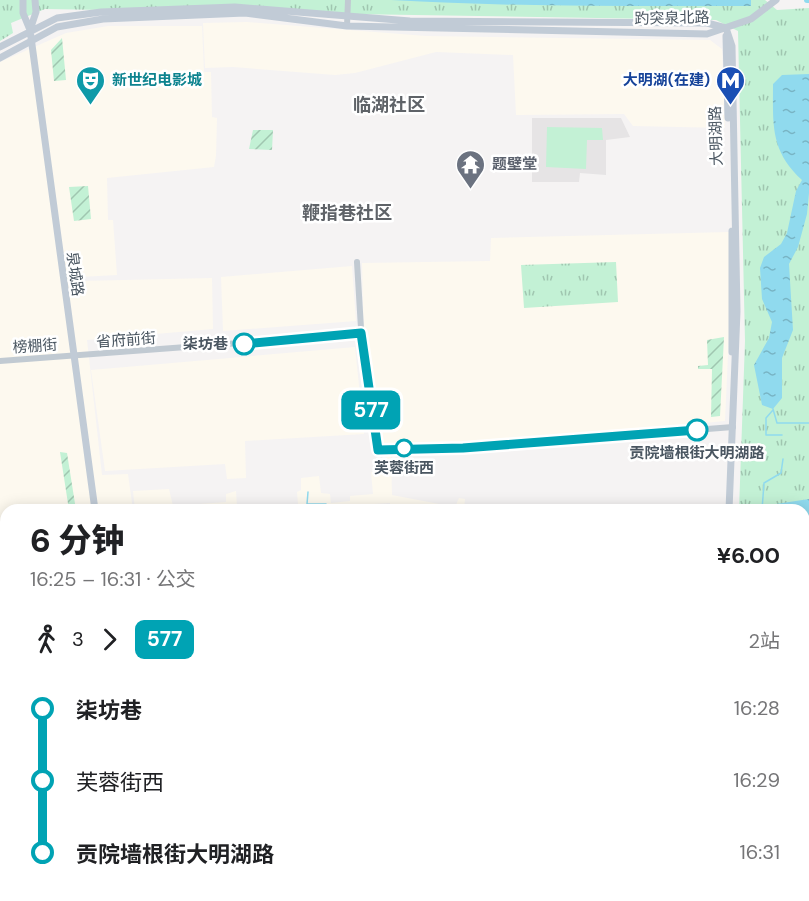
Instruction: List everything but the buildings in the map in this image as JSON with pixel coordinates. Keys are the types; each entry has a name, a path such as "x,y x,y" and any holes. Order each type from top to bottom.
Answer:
{"main road":[{"path":"23,0 23,9 30,30"},
{"path":"726,28 751,19 776,0"},
{"path":"30,30 35,2"},
{"name":"趵突泉北路","path":"0,47 57,18 101,12 235,7 347,19"},
{"name":"趵突泉北路","path":"0,58 57,27 103,19 245,13 410,21 707,23 726,28"},
{"name":"大明湖路","path":"726,28 732,309 731,427 727,504"},
{"name":"泉城路","path":"30,30 72,356 94,504"}],"street":[{"path":"347,19 348,0"},
{"path":"357,262 361,333 378,450 535,443 731,427"},
{"name":"省府前街","path":"72,356 361,333"},
{"name":"榜棚街","path":"0,361 72,356"}],"shaded area":[{"path":"247,22 426,36 710,40 722,49 725,128 633,126 624,114 516,115 513,55 436,52 355,73 335,75 233,67 205,68 203,23"},
{"path":"108,26 202,26 204,72 211,72 212,117 217,118 214,167 107,178 108,220 113,220 117,275 80,277 80,281 212,278 213,329 87,340 102,475 128,474 132,504 0,504 0,62 66,33"},
{"path":"532,118 621,118 630,137 606,140 606,175 580,173 579,182 532,182"},
{"path":"729,232 730,310 725,421 463,446 381,446 364,344 362,263 490,261 491,238"},
{"path":"352,266 356,321 223,331 221,277"},
{"path":"355,347 364,434 245,441 246,478 227,479 225,464 105,471 91,370"},
{"path":"391,454 392,495 439,504 298,504 297,492 301,490 301,478 319,476 321,493 330,494 331,503 350,501 350,496 373,494 371,472 383,471 381,461"},
{"path":"169,489 173,504 134,504 133,491"},
{"path":"236,491 237,504 200,504 226,502 226,494"},
{"path":"459,498 465,499 465,504 456,504"}],"green space":[{"path":"0,0 765,0 777,10 809,8 809,504 739,504 745,341 738,31 716,20 45,9 11,23 13,33 0,41"},
{"path":"62,38 66,80 54,81 51,50"},
{"path":"547,127 602,128 603,140 587,140 586,169 546,167"},
{"path":"253,130 273,130 272,150 249,149"},
{"path":"88,186 91,219 74,221 69,187"},
{"path":"616,262 618,302 524,308 521,265"},
{"path":"724,337 720,416 711,417 712,369 698,369 698,366 708,365 707,340"},
{"path":"60,452 67,453 75,504 68,504"}],"water":[{"path":"391,0 751,0 751,6 526,5"},
{"path":"809,74 807,214 798,247 789,264 793,330 782,358 782,398 773,409 762,405 754,365 769,338 772,322 762,299 760,268 764,257 781,244 787,233 796,191 802,180 784,158 779,147 774,124 773,84 782,75"},
{"path":"809,499 809,504 776,504"}],"waterway":[{"path":"773,409 777,423 809,423"},
{"path":"773,410 766,418 766,435 782,435"},
{"path":"762,504 764,483 781,473 783,459"},
{"path":"308,492 307,504 326,504"}],"bus line":[{"name":"577","path":"244,344 361,333 378,450 463,448 697,430"}],"place":[{"name":"新世纪电影城","path":"91,106"},
{"name":"大明湖(在建)","path":"731,106"},
{"name":"题壁堂","path":"471,190"},
{"name":"柒坊巷","path":"244,344"},
{"name":"贡院墙根街大明湖路","path":"697,430"},
{"name":"芙蓉街西","path":"404,448"}],"district":[{"name":"临湖社区","path":"389,105"},
{"name":"鞭指巷社区","path":"347,213"}]}
